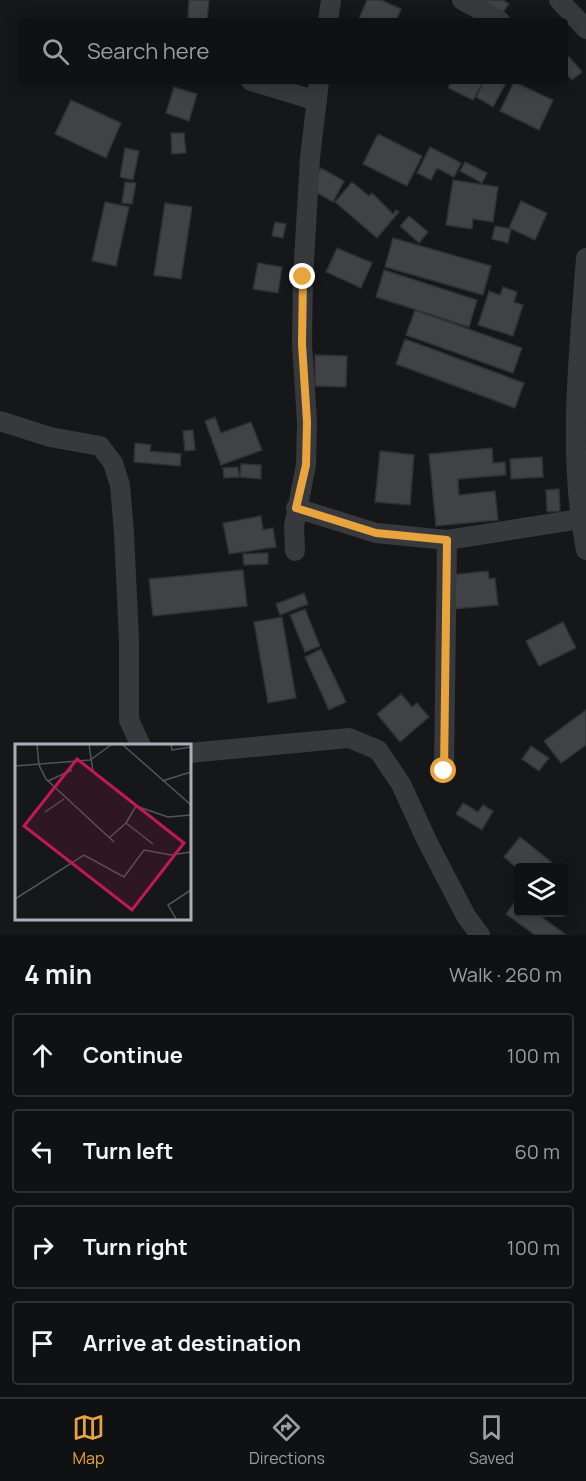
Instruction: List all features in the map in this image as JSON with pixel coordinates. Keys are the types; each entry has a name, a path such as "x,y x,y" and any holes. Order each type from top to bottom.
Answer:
{"street":[{"path":"328,18 331,0"},
{"path":"462,0 495,18"},
{"path":"559,0 586,29"},
{"path":"260,84 317,102"},
{"path":"295,551 296,508 306,465 307,422 302,344 303,277 319,84"},
{"path":"586,258 575,417 580,519 586,550"},
{"path":"0,421 50,436 100,446 113,463 120,485 124,533 129,640 129,720 140,744"},
{"path":"296,508 376,533 447,540 580,519"},
{"path":"444,771 447,540"},
{"path":"190,753 349,738 378,750 401,784 427,841 466,916 480,935"}],"building":[{"path":"189,0 209,0 207,18 188,18"},
{"path":"367,0 381,0 401,9 397,18 359,18"},
{"path":"471,0 503,0 509,4 503,12"},
{"path":"568,56 582,72 572,80 568,76"},
{"path":"450,84 482,84 473,100 448,88"},
{"path":"482,84 505,84 493,107 476,97"},
{"path":"513,84 518,84 553,100 539,130 500,111"},
{"path":"174,87 197,94 189,121 166,113"},
{"path":"71,100 121,123 106,158 55,134"},
{"path":"171,133 184,133 186,153 172,154"},
{"path":"378,134 422,156 407,186 363,164"},
{"path":"430,147 461,163 454,177 437,168 431,180 417,173"},
{"path":"125,148 139,151 133,180 120,177"},
{"path":"465,162 487,173 482,183 460,171"},
{"path":"321,168 344,181 333,202 310,189"},
{"path":"453,180 498,187 493,222 473,219 472,229 446,225"},
{"path":"125,182 136,183 132,204 122,203"},
{"path":"352,182 369,196 372,193 393,214 396,210 399,212 377,238 335,202"},
{"path":"521,201 547,213 535,240 509,228"},
{"path":"105,202 129,207 116,266 92,261"},
{"path":"165,203 192,207 181,279 154,275"},
{"path":"409,216 428,232 419,243 400,226"},
{"path":"275,222 286,224 283,238 272,236"},
{"path":"495,226 511,229 508,243 492,239"},
{"path":"393,238 491,266 483,295 385,267"},
{"path":"337,248 372,263 361,288 326,272"},
{"path":"258,263 282,267 278,293 253,289"},
{"path":"384,270 477,300 469,327 376,297"},
{"path":"503,287 517,292 514,302 523,305 513,336 478,325 489,291 500,295"},
{"path":"415,310 522,348 513,373 406,335"},
{"path":"405,339 524,383 515,408 396,364"},
{"path":"315,355 347,356 346,387 315,386"},
{"path":"215,417 221,433 251,422 262,450 221,465 205,421"},
{"path":"193,430 195,450 185,451 183,431"},
{"path":"135,443 151,445 150,451 181,454 180,466 134,462"},
{"path":"492,448 493,463 505,462 506,475 458,479 459,495 495,491 498,520 436,526 429,454"},
{"path":"380,451 414,455 410,505 375,502"},
{"path":"542,457 543,477 511,479 510,459"},
{"path":"241,464 261,465 261,479 240,477"},
{"path":"238,467 239,477 224,478 223,468"},
{"path":"559,489 560,511 547,512 546,490"},
{"path":"261,516 263,530 273,528 276,547 229,554 223,523"},
{"path":"268,553 268,564 244,565 243,554"},
{"path":"243,570 247,606 153,616 149,579"},
{"path":"488,571 489,579 495,578 498,605 453,609 450,575"},
{"path":"304,593 308,604 280,615 276,604"},
{"path":"305,609 320,646 305,652 290,615"},
{"path":"282,617 296,698 268,703 254,622"},
{"path":"563,622 576,648 539,666 526,641"},
{"path":"321,649 346,702 329,710 305,657"},
{"path":"401,694 412,707 417,703 429,717 400,742 377,714"},
{"path":"586,710 586,745 561,763 544,741"},
{"path":"531,746 549,758 539,771 522,759"},
{"path":"463,803 478,812 483,805 493,811 482,830 456,814"},
{"path":"520,837 552,863 514,863 514,866 504,857"},
{"path":"514,903 514,917 542,917 565,934 535,935 506,914"}],"route":[{"path":"303,277 302,344 307,422 306,465 296,508 376,533 447,540 444,771"}]}
